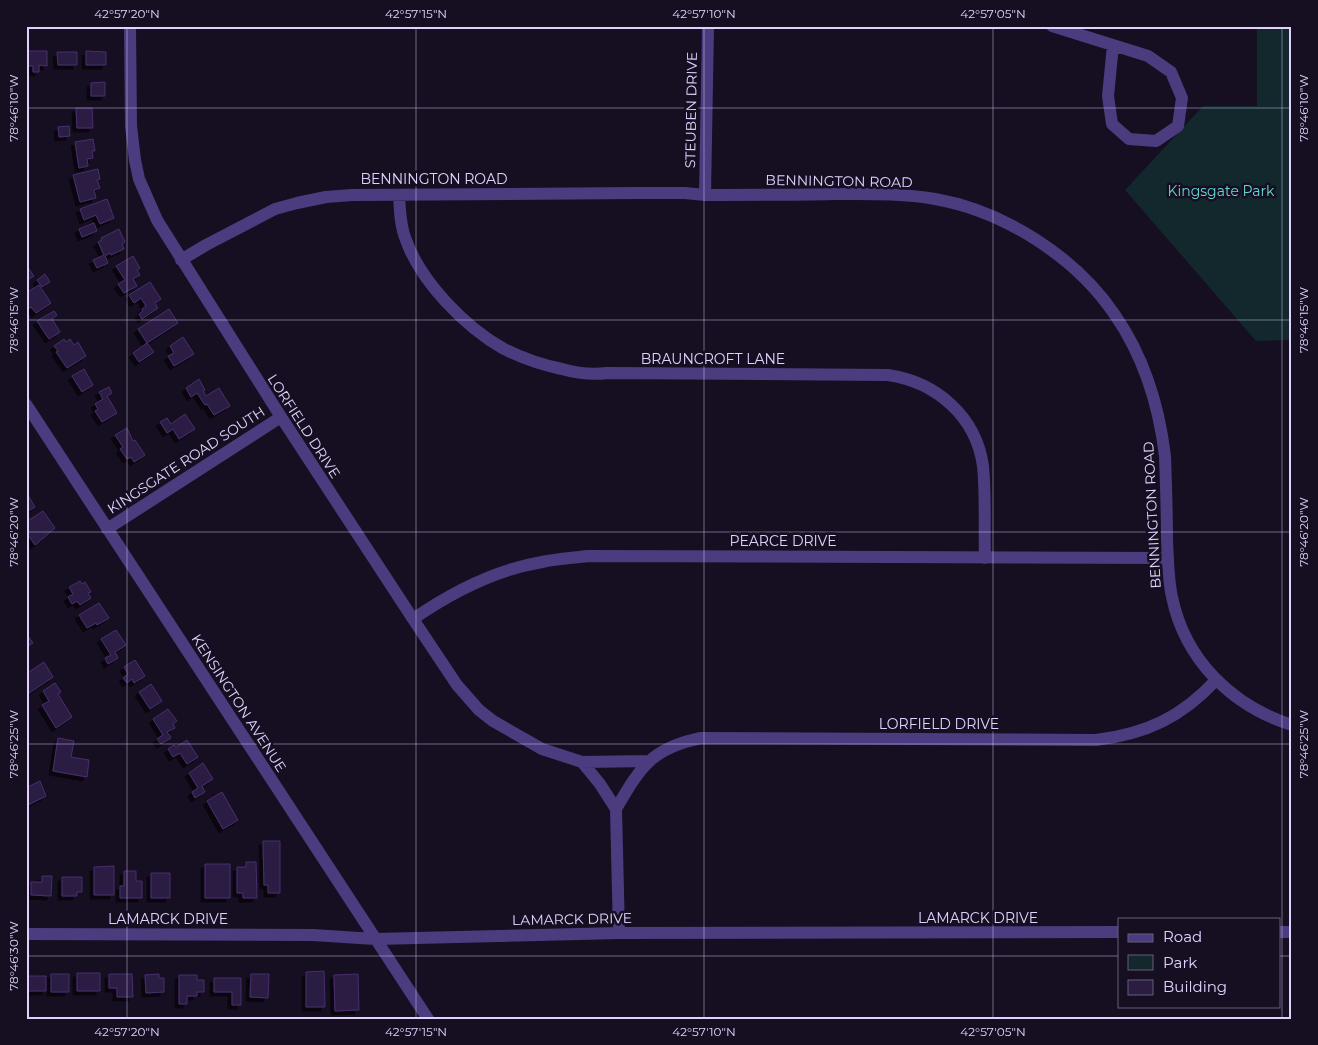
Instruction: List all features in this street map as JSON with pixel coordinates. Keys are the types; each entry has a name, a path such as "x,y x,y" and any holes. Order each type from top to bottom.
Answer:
{"street":[{"name":"LORFIELD DRIVE","path":"130,26 131,126 135,160 147,200 181,260 281,417 452,677 479,710 493,721 542,749 582,762 650,760"},
{"name":"STEUBEN DRIVE","path":"705,195 708,26"},
{"path":"1052,26 1113,45 1148,56 1171,72 1182,98 1178,126 1156,141 1129,139 1112,124 1108,96 1113,45"},
{"name":"BENNINGTON ROAD","path":"181,260 206,245 275,210 326,197 352,195 897,194 927,198 966,207 994,217 1046,246 1069,265 1114,314 1140,360 1151,388 1158,416 1165,456 1168,558 1172,597 1178,619 1187,640 1216,680 1234,696 1255,710 1292,725"},
{"name":"BRAUNCROFT LANE","path":"399,195 401,221 405,239 424,275 444,299 469,324 488,339 521,357 564,370 597,375 607,373 888,375 919,382 935,391 961,415 971,430 978,447 983,475 985,558"},
{"name":"KENSINGTON AVENUE","path":"26,404 428,1019"},
{"name":"KINGSGATE ROAD SOUTH","path":"107,529 281,417"},
{"name":"PEARCE DRIVE","path":"413,619 459,589 482,578 542,562 588,556 1168,558"},
{"name":"LORFIELD DRIVE","path":"616,809 635,776 650,760 670,747 685,741 701,738 1096,740 1142,731 1178,713 1192,703 1216,680"},
{"path":"582,762 600,784 616,809 619,933"},
{"name":"LAMARCK DRIVE","path":"26,934 313,935 375,939 619,933 1118,932"}],"green space":[{"name":"Kingsgate Park","path":"1257,26 1292,26 1292,340 1256,341 1125,190 1203,106 1257,106"}],"building":[{"path":"26,51 47,51 47,66 39,65 39,72 33,72 33,66 26,66"},
{"path":"86,51 106,52 106,65 86,65"},
{"path":"57,52 77,52 77,65 58,65"},
{"path":"105,82 105,96 91,96 91,83"},
{"path":"76,108 92,108 93,128 77,128"},
{"path":"69,126 70,136 59,137 58,127"},
{"path":"93,139 95,151 92,151 93,158 87,159 88,166 79,168 75,142"},
{"path":"98,169 100,179 97,180 100,188 94,190 96,198 80,202 73,175"},
{"path":"107,199 114,218 100,224 96,215 84,220 80,209"},
{"path":"94,223 97,231 82,237 79,229"},
{"path":"119,229 125,242 122,244 124,249 105,256 108,263 97,268 93,260 104,255 98,242 102,240 101,238"},
{"path":"133,256 140,268 137,270 140,275 133,279 137,286 124,293 118,284 125,280 116,266"},
{"path":"26,265 34,276 26,281"},
{"path":"45,274 50,282 42,287 37,280"},
{"path":"150,282 161,299 155,303 158,308 142,319 139,314 146,306 141,298 134,303 129,295"},
{"path":"39,285 51,303 36,313 31,307 28,309 26,306 28,303 26,293"},
{"path":"169,309 178,323 147,343 138,329"},
{"path":"54,311 57,315 52,319 60,332 49,339 37,321"},
{"path":"183,337 194,354 174,366 168,356 174,353 170,346"},
{"path":"64,339 66,342 70,339 74,345 78,342 86,356 67,368 54,346"},
{"path":"147,343 154,352 139,362 133,353"},
{"path":"84,369 93,385 82,392 72,376"},
{"path":"199,379 206,396 219,388 230,406 214,415 197,393 191,397 186,388"},
{"path":"109,387 112,393 107,396 117,413 102,422 95,411 98,409 95,404 103,399 99,392"},
{"path":"185,414 195,429 179,439 173,429 167,433 160,422 167,418 171,424"},
{"path":"127,428 133,441 135,440 145,455 134,462 131,457 127,459 120,449 123,447 115,435"},
{"path":"26,492 35,507 26,512"},
{"path":"43,511 55,528 35,545 26,532 26,522"},
{"path":"80,581 82,584 85,582 91,592 88,593 91,598 80,605 77,601 72,604 68,597 73,594 69,587"},
{"path":"99,603 109,618 87,628 79,615"},
{"path":"116,630 126,645 115,652 118,658 108,664 105,658 111,655 101,639"},
{"path":"26,633 33,643 26,647"},
{"path":"135,660 145,676 134,683 132,679 127,683 123,678 128,674 124,667"},
{"path":"44,662 53,677 26,695 26,674"},
{"path":"55,683 61,692 58,694 72,717 56,728 42,705 49,701 43,691"},
{"path":"151,684 162,701 150,709 139,692"},
{"path":"168,709 177,721 173,724 175,728 167,732 171,738 161,744 157,739 163,735 153,719"},
{"path":"58,738 74,741 71,757 89,760 87,777 53,771"},
{"path":"187,740 198,757 187,764 180,753 173,757 168,749 174,745 176,747"},
{"path":"203,763 213,779 202,786 205,792 195,798 192,792 198,788 189,773"},
{"path":"40,781 46,796 26,806 26,788"},
{"path":"222,792 238,820 223,829 207,801"},
{"path":"263,841 280,841 280,893 268,893 268,885 264,885"},
{"path":"246,862 256,862 257,898 243,898 243,893 237,893 237,867 246,867"},
{"path":"205,864 230,864 230,898 205,898"},
{"path":"114,866 114,895 94,895 94,867"},
{"path":"124,871 136,871 136,881 142,881 142,898 120,898 120,886 124,886"},
{"path":"151,873 170,873 170,898 151,898"},
{"path":"42,876 52,876 51,896 31,895 31,882 42,882"},
{"path":"62,877 82,877 82,892 77,892 77,896 62,896"},
{"path":"324,971 325,1007 306,1007 306,972"},
{"path":"77,973 100,973 100,991 77,991"},
{"path":"51,974 69,974 69,992 51,992"},
{"path":"109,974 132,974 133,997 117,997 117,988 109,988"},
{"path":"159,974 159,978 164,978 164,992 146,993 145,975"},
{"path":"251,974 269,974 268,998 250,997"},
{"path":"358,974 359,1010 335,1011 334,975"},
{"path":"179,975 197,975 197,980 204,980 204,992 197,992 197,996 187,996 187,1004 179,1004"},
{"path":"26,976 46,976 46,991 26,991"},
{"path":"214,978 241,978 241,1005 232,1005 232,992 214,992"}]}
